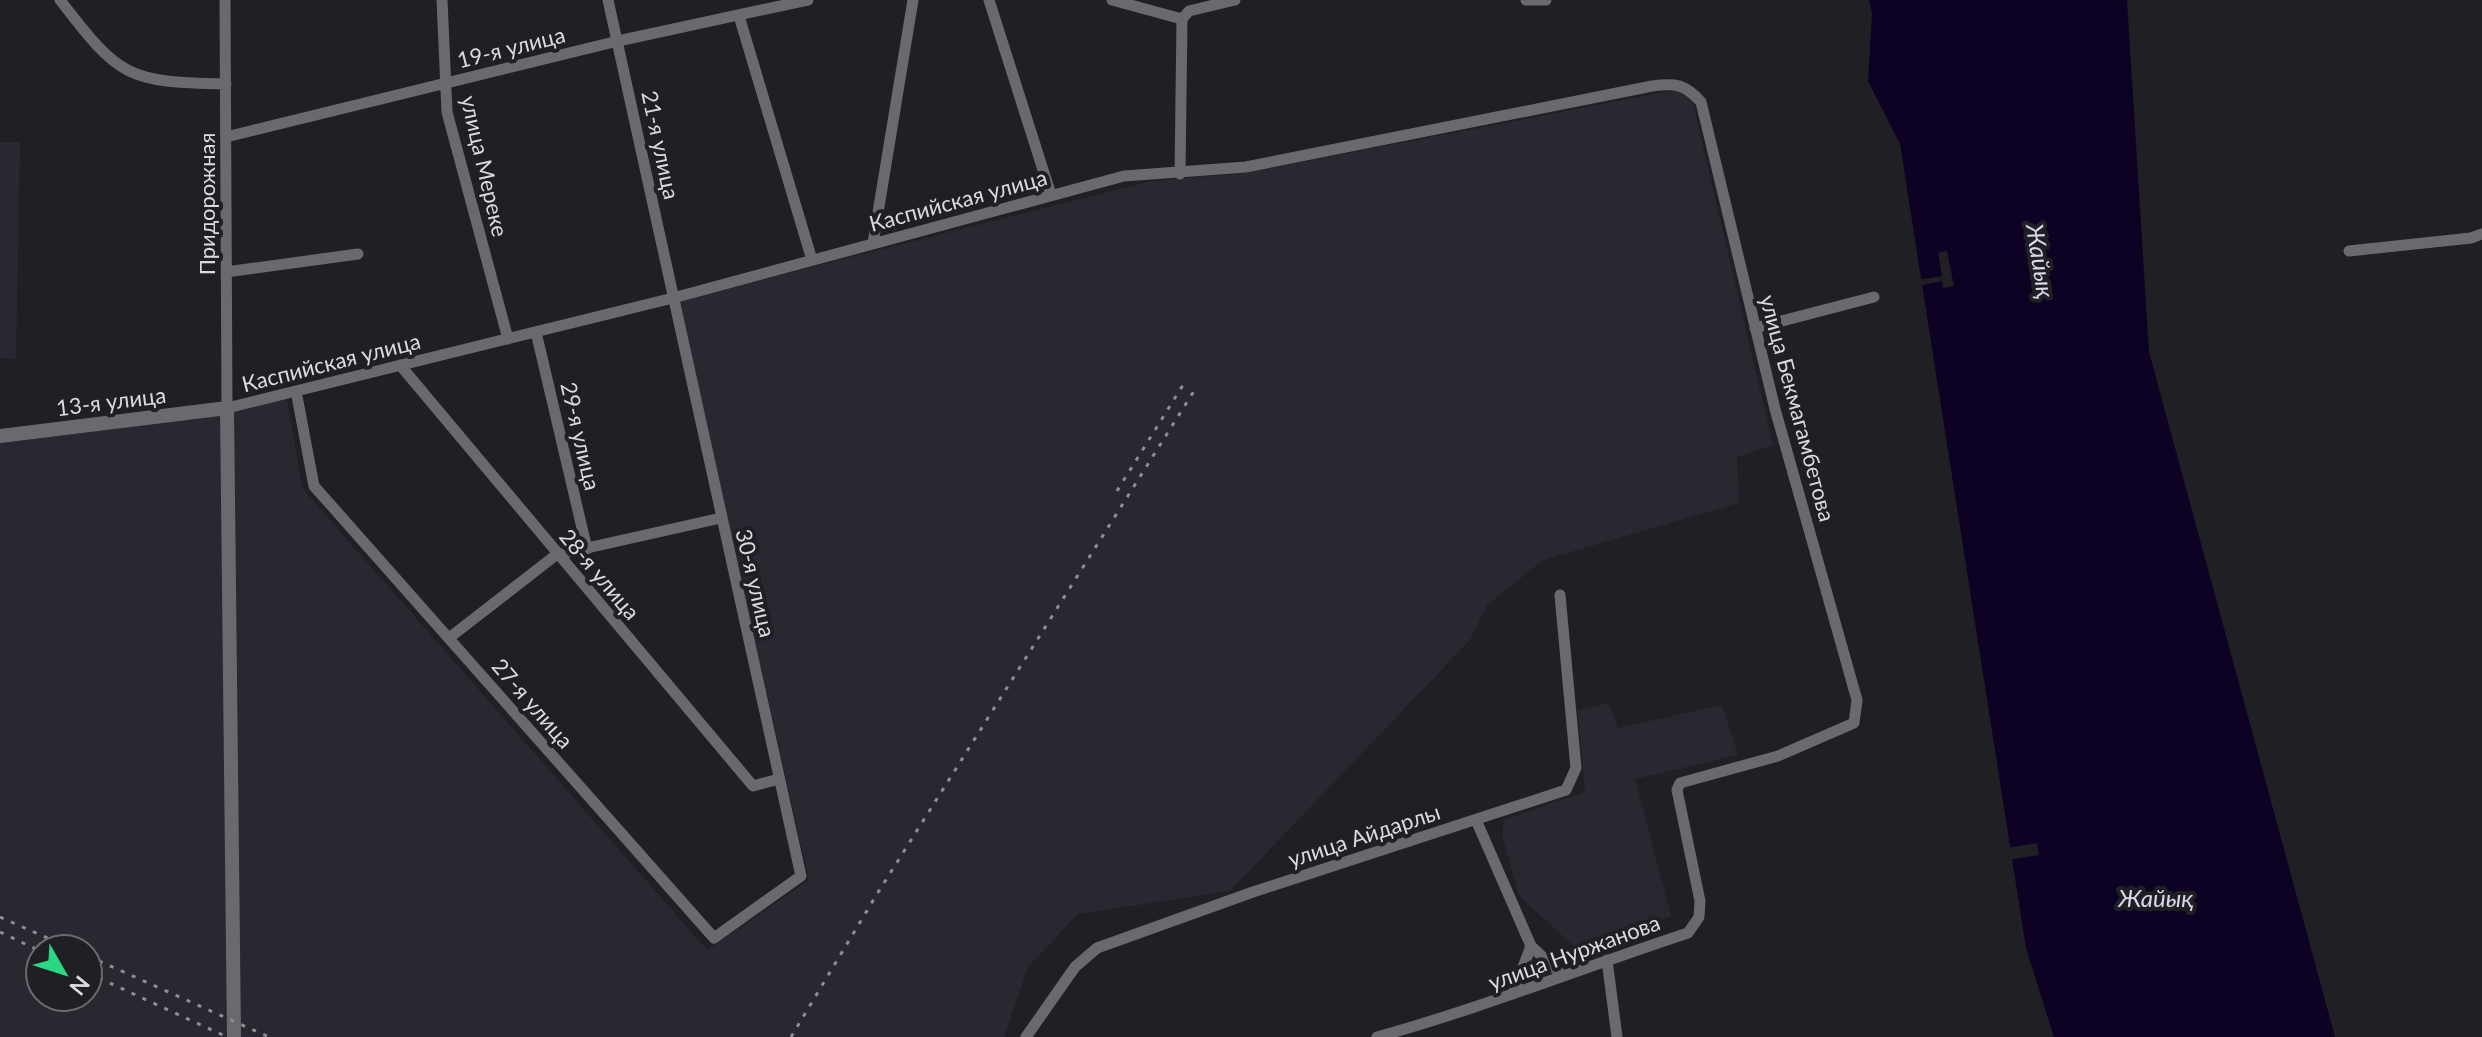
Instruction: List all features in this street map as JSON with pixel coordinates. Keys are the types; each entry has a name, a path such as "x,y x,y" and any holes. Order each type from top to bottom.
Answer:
{"street":[{"path":"60,0 101,52 133,75 159,83 226,84"},
{"name":"Придорожная","path":"225,0 227,408"},
{"name":"улица Мереке","path":"442,0 447,112 508,339"},
{"name":"21-я улица","path":"608,0 673,298"},
{"name":"19-я улица","path":"226,137 618,41 808,0"},
{"path":"873,243 913,0"},
{"path":"989,0 1051,195"},
{"path":"1112,0 1182,19"},
{"path":"1180,174 1182,19 1189,11 1235,0"},
{"path":"1526,0 1546,0"},
{"path":"739,16 812,260"},
{"name":"Каспийская улица","path":"227,408 673,298 1124,176 1246,167 1676,83 1688,88 1701,102"},
{"name":"улица Бекмагамбетова","path":"1701,102 1755,328 1857,700 1854,723"},
{"path":"2349,251 2471,238 2482,234"},
{"path":"226,272 358,254"},
{"path":"1755,328 1874,297"},
{"name":"30-я улица","path":"673,298 801,876"},
{"name":"29-я улица","path":"536,332 587,549"},
{"name":"28-я улица","path":"400,365 556,555 753,786 779,779"},
{"name":"27-я улица","path":"296,391 314,486 714,938 801,876"},
{"path":"227,408 234,1037"},
{"name":"13-я улица","path":"0,436 227,408"},
{"path":"449,638 556,555 721,518"},
{"name":"улица Айдарлы","path":"1026,1037 1075,967 1097,948 1253,892 1566,790 1576,768 1560,595"},
{"name":"улица Нуржанова","path":"1377,1037 1457,1015 1562,975 1688,933 1699,917 1700,901 1677,790 1680,783 1778,756 1854,723"},
{"path":"1476,820 1531,946 1562,975"},
{"path":"1513,994 1531,946"},
{"path":"1607,960 1617,1037"}],"shaded area":[{"path":"1681,89 1692,99 1773,445 1737,457 1739,503 1543,560 1487,605 1470,640 1230,891 1078,914 1028,967 1004,1037 0,1037 0,436 287,399 302,488 707,950 809,880 678,301 1151,181 1246,173"},
{"path":"0,142 20,142 16,359 0,358"},
{"path":"1608,703 1618,728 1722,705 1738,755 1635,779 1671,916 1578,950 1519,896 1502,835 1504,820 1585,792 1578,711"}],"water":[{"name":"Жайық","path":"1869,0 2127,0 2149,352 2335,1037 2054,1037 2026,948 1900,144 1868,81 1872,13"}],"pier":[{"path":"1947,251 1954,286 1943,288 1942,281 1918,286 1917,280 1942,276 1938,253"},
{"path":"2037,843 2039,855 2008,860 2006,848"}],"railway":[{"path":"1117,491 1183,385"},
{"path":"791,1037 877,894 1194,391"},
{"path":"0,917 36,933"},
{"path":"0,932 24,943"},
{"path":"104,963 269,1037"},
{"path":"104,980 227,1037"}]}
